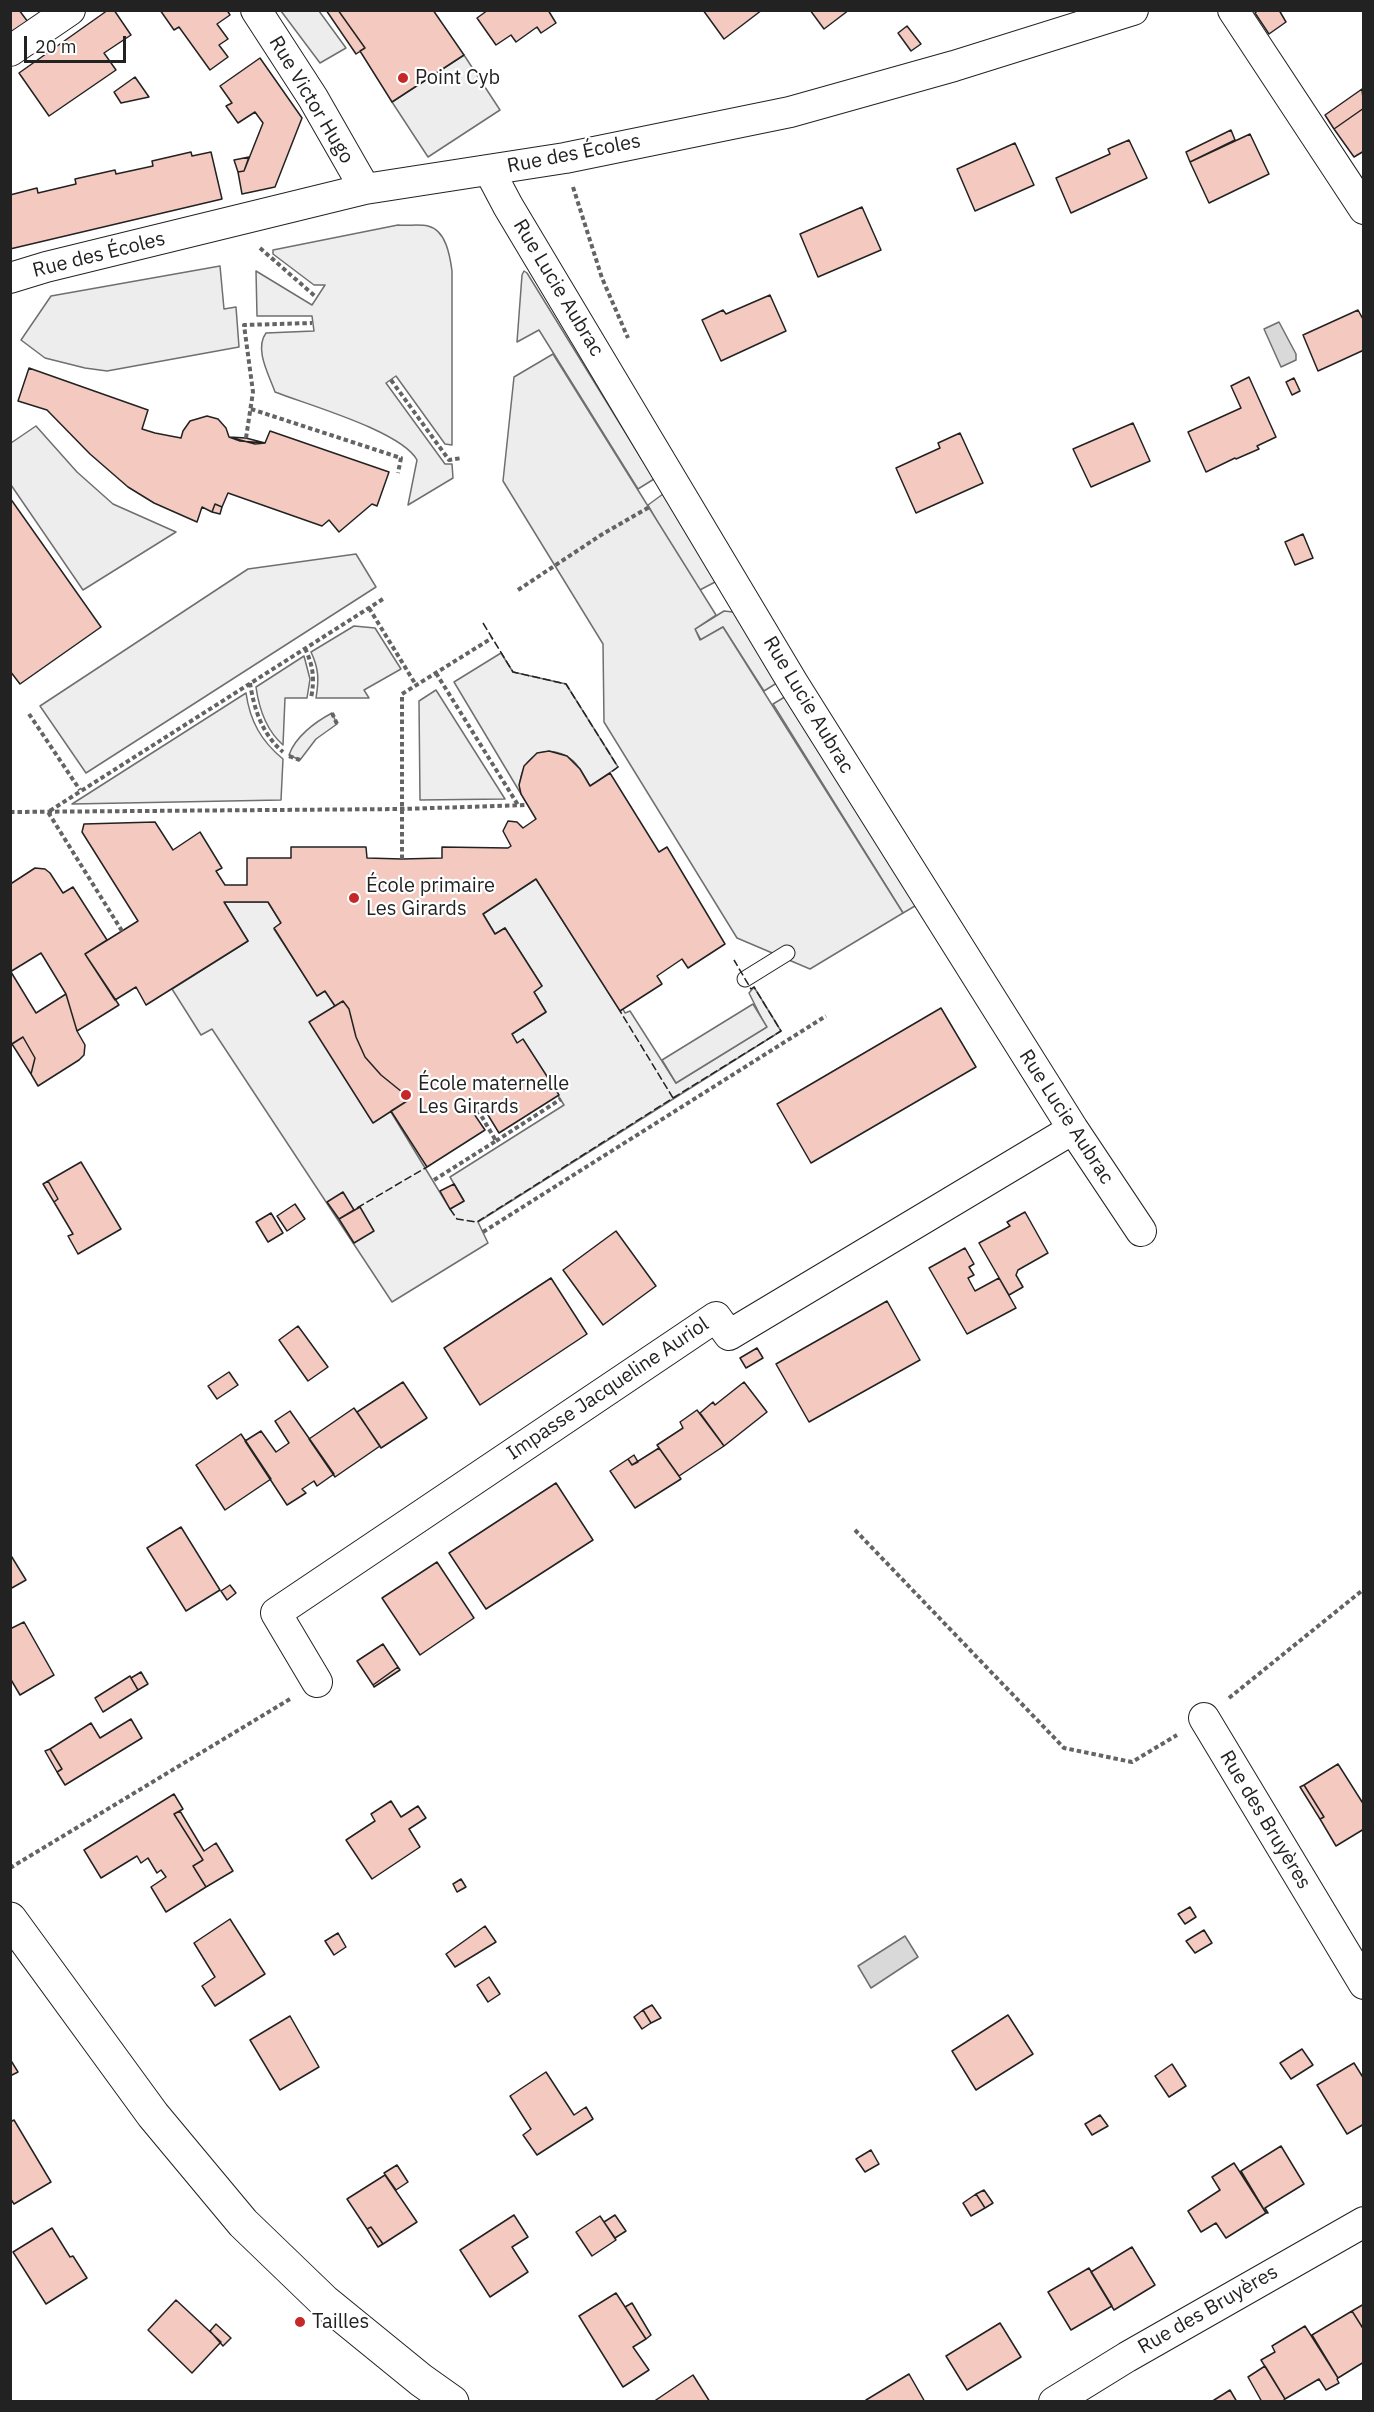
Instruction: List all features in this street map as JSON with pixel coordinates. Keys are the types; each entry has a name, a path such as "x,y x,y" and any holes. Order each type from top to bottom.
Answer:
{"street":[{"path":"10,51 70,10"},
{"name":"Rue Victor Hugo","path":"255,10 313,98 365,189"},
{"name":"Rue des Écoles","path":"10,278 46,267 365,189 565,158 790,112 954,66 1133,10"},
{"path":"1233,10 1364,209"},
{"name":"Rue Lucie Aubrac","path":"489,170 508,206 793,683 1073,1129 1141,1231"},
{"name":"Impasse Jacqueline Auriol","path":"317,1682 276,1613 716,1317 729,1335 1073,1129"},
{"name":"Rue des Bruyères","path":"1204,1718 1364,1984"},
{"path":"10,1919 153,2115 243,2223 324,2301 421,2380 452,2402"},
{"name":"Rue des Bruyères","path":"1054,2402 1127,2357 1364,2222"}],"lane":[{"path":"745,980 787,953"}],"path":[{"path":"565,158 602,278 631,346"},
{"path":"259,247 316,297"},
{"path":"246,438 253,392 244,325 312,323"},
{"path":"391,380 449,460 462,458"},
{"path":"251,409 401,458 398,473"},
{"path":"518,590 601,535 652,505"},
{"path":"48,812 382,599"},
{"path":"369,608 416,685"},
{"path":"402,859 402,694 492,638"},
{"path":"305,648 315,679 311,698"},
{"path":"436,673 519,805"},
{"path":"250,682 253,705 262,726 273,743 283,752"},
{"path":"332,713 337,724"},
{"path":"29,714 80,790"},
{"path":"289,756 300,760"},
{"path":"10,812 402,809 527,805"},
{"path":"48,812 122,931"},
{"path":"483,1233 826,1016"},
{"path":"434,1180 561,1099"},
{"path":"475,1105 496,1141"},
{"path":"855,1530 1064,1748 1132,1762 1204,1718 1364,1588"},
{"path":"10,1868 317,1682"}],"shaded area":[{"path":"281,11 319,11 346,48 320,63"},
{"path":"464,55 500,110 428,157 392,102"},
{"path":"398,225 421,225 434,228 446,244 452,271 452,445 445,444 396,376 386,383 445,464 452,464 453,478 408,505 417,460 408,449 374,429 275,392 262,354 263,339 266,333 314,331 312,316 257,316 256,271 312,305 325,285 314,285 273,254 273,250"},
{"path":"220,266 224,309 236,307 239,347 107,371 45,358 21,340 51,296"},
{"path":"524,271 654,479 638,489 539,330 517,342"},
{"path":"1279,322 1296,354 1296,360 1281,367 1264,329"},
{"path":"553,354 716,615 695,629 700,640 723,627 903,913 810,969 737,938 604,722 603,644 503,481 514,377"},
{"path":"36,426 77,472 113,504 176,532 83,590 11,485 11,443"},
{"path":"663,494 717,581 696,592 648,505"},
{"path":"356,554 376,587 86,773 40,706 248,569"},
{"path":"724,611 741,616 780,681 764,691 723,627 701,640 695,629"},
{"path":"354,626 375,628 401,669 364,690 369,698 316,698 318,675 311,652"},
{"path":"501,653 513,672 566,684 618,767 590,786 574,762 566,756 556,752 538,754 525,766 520,784 521,794 454,682"},
{"path":"304,656 310,679 307,698 285,698 283,745 272,733 264,719 256,687"},
{"path":"436,690 505,799 420,800 419,701"},
{"path":"246,693 250,713 258,730 268,745 283,759 281,800 72,804"},
{"path":"788,695 915,899 915,906 903,913 773,704"},
{"path":"332,713 337,724 316,739 300,760 289,755 296,742 306,731"},
{"path":"536,879 620,1010 623,1009 625,1013 630,1011 676,1083 766,1027 749,993 754,987 781,1031 478,1222 488,1243 392,1302 212,1029 201,1035 172,989 248,941 224,902 268,902 281,923 274,929 317,995 325,991 335,1006 343,1001 391,1112 450,1209 464,1201 450,1177 564,1105 523,1040 517,1043 512,1034 546,1012 534,992 542,986 505,928 495,934 483,914"},
{"path":"753,1004 767,1027 676,1083 662,1060"},
{"path":"905,1936 918,1957 871,1988 858,1966"}],"building":[{"path":"10,10 19,10 28,22 10,35"},
{"path":"108,10 114,10 131,35 104,53 116,70 49,116 19,73"},
{"path":"160,10 227,10 230,15 217,24 228,39 219,45 228,57 210,70 179,27 174,30"},
{"path":"326,10 338,10 365,48 356,54"},
{"name":"Point Cyb","path":"338,10 433,10 464,55 392,102 360,51 365,48"},
{"path":"488,10 548,10 556,23 541,33 537,27 516,42 511,35 496,45 477,18"},
{"path":"703,10 762,10 724,39"},
{"path":"810,10 849,10 824,29"},
{"path":"1258,10 1279,10 1286,22 1269,34 1255,13"},
{"path":"907,26 921,44 911,51 898,33"},
{"path":"260,58 302,118 275,187 242,194 238,172 244,171 263,123 255,112 238,123 226,106 232,103 220,86"},
{"path":"135,77 149,97 121,103 114,92"},
{"path":"1362,89 1364,108 1334,129 1325,115"},
{"path":"1364,108 1364,151 1354,157 1334,129"},
{"path":"1231,130 1235,140 1190,162 1186,152"},
{"path":"1250,134 1269,174 1209,203 1190,162"},
{"path":"1129,140 1147,178 1071,213 1056,178 1110,154 1108,149"},
{"path":"1015,143 1034,185 975,211 957,169"},
{"path":"191,152 192,156 211,152 222,199 10,249 10,195 37,188 38,193 76,184 75,179 115,170 116,174 153,166 152,161"},
{"path":"249,157 244,171 238,172 234,160"},
{"path":"862,207 881,250 818,277 800,234"},
{"path":"770,295 786,331 721,361 702,320 723,310 726,314"},
{"path":"1358,310 1364,321 1364,350 1318,371 1303,335"},
{"path":"29,368 148,410 142,429 155,433 181,438 190,421 207,416 218,419 226,428 229,437 240,441 265,443 270,431 389,472 377,506 372,504 339,532 329,520 322,526 228,493 222,507 215,504 212,512 202,507 197,522 154,503 128,487 90,454 47,410 18,401"},
{"path":"1249,377 1276,437 1257,446 1259,449 1206,472 1188,432 1241,408 1231,386"},
{"path":"1294,378 1300,391 1292,395 1286,382"},
{"path":"1133,423 1150,461 1091,487 1073,449"},
{"path":"960,433 983,483 916,513 896,468 940,448 938,443"},
{"path":"229,437 246,438 265,443 255,444"},
{"path":"10,498 101,627 20,684 10,671"},
{"path":"215,504 222,507 220,514 212,512"},
{"path":"1303,534 1313,558 1295,565 1285,542"},
{"path":"549,751 567,756 580,769 590,786 610,773 659,852 667,847 725,944 688,968 682,959 657,976 662,984 620,1011 536,879 483,914 495,934 505,928 542,986 534,992 546,1012 512,1034 517,1043 523,1039 559,1095 499,1133 480,1102 470,1108 485,1130 427,1167 391,1111 407,1101 402,1092 381,1075 365,1057 356,1037 349,1009 343,1001 335,1006 325,991 317,996 274,928 281,923 268,902 224,902 248,941 146,1005 136,987 115,1000 85,954 138,921 82,832 84,824 155,822 173,850 200,832 222,868 216,871 225,885 247,885 247,858 291,858 291,847 366,847 367,858 402,859 442,858 442,847 508,848 511,846 503,831 508,821 517,822 523,828 536,819 521,794 519,785 524,766 537,753"},
{"path":"35,868 45,869 50,873 63,893 73,887 107,940 85,954 119,1005 77,1031 66,994 41,953 10,972 10,881 12,883"},
{"path":"11,972 36,1013 66,994 77,1031 85,1045 84,1055 79,1060 38,1086 31,1074 35,1058 23,1037 10,1045"},
{"path":"343,1001 349,1009 356,1037 365,1057 381,1075 402,1092 407,1101 373,1123 309,1022"},
{"path":"941,1008 976,1067 811,1163 777,1104"},
{"path":"23,1037 35,1058 31,1074 12,1044"},
{"path":"81,1162 121,1229 78,1254 68,1236 73,1234 54,1202 58,1199 48,1181"},
{"path":"48,1181 58,1199 54,1202 43,1184"},
{"path":"454,1184 464,1201 450,1209 440,1191"},
{"path":"343,1192 354,1210 339,1219 327,1202"},
{"path":"295,1204 305,1219 287,1231 277,1216"},
{"path":"360,1207 374,1231 354,1243 339,1219"},
{"path":"1025,1212 1048,1253 1018,1270 1016,1275 1023,1287 1009,1295 979,1243 1010,1226 1007,1222"},
{"path":"271,1213 283,1233 268,1242 256,1222"},
{"path":"616,1231 656,1286 603,1325 563,1270"},
{"path":"965,1248 974,1264 969,1267 974,1275 968,1278 975,1291 999,1278 1016,1308 967,1334 929,1268"},
{"path":"551,1278 587,1334 480,1405 444,1348"},
{"path":"887,1301 920,1360 809,1422 776,1364"},
{"path":"298,1326 328,1367 308,1381 279,1340"},
{"path":"757,1348 763,1358 746,1368 740,1358"},
{"path":"229,1372 238,1385 217,1399 208,1386"},
{"path":"403,1382 427,1418 381,1448 357,1412"},
{"path":"744,1382 767,1412 724,1446 700,1413 713,1402 715,1405"},
{"path":"354,1408 380,1446 335,1477 309,1439"},
{"path":"697,1410 724,1446 679,1476 657,1445 683,1428 680,1422"},
{"path":"290,1411 334,1474 317,1486 314,1481 302,1489 306,1493 287,1505 245,1441 261,1431 276,1452 289,1443 275,1421"},
{"path":"241,1434 271,1479 225,1510 196,1465"},
{"path":"659,1448 681,1479 635,1508 610,1471 628,1459 632,1465"},
{"path":"634,1455 638,1462 632,1465 628,1459"},
{"path":"556,1483 593,1540 486,1609 449,1553"},
{"path":"181,1527 220,1590 186,1611 147,1548"},
{"path":"10,1554 26,1580 10,1589"},
{"path":"437,1562 474,1618 420,1655 382,1598"},
{"path":"230,1585 236,1593 227,1600 221,1591"},
{"path":"24,1622 54,1675 20,1695 10,1678 10,1629"},
{"path":"383,1644 398,1667 373,1685 357,1661"},
{"path":"398,1667 400,1670 374,1687 373,1685"},
{"path":"141,1672 148,1684 138,1690 131,1678"},
{"path":"130,1676 138,1690 103,1712 95,1698"},
{"path":"131,1719 142,1738 65,1785 57,1772 62,1769 50,1749 91,1723 100,1738"},
{"path":"50,1749 62,1769 57,1772 45,1751"},
{"path":"1338,1764 1364,1805 1364,1829 1336,1846 1320,1819 1324,1817 1304,1785"},
{"path":"1304,1785 1324,1817 1320,1819 1300,1787"},
{"path":"174,1794 183,1809 174,1814 203,1860 193,1866 206,1887 166,1912 151,1887 166,1877 161,1870 157,1873 148,1858 141,1863 137,1856 101,1878 84,1850"},
{"path":"391,1801 401,1817 418,1806 426,1818 409,1829 420,1847 372,1879 346,1840 375,1821 371,1814"},
{"path":"180,1811 204,1851 216,1843 233,1871 206,1887 193,1866 203,1860 174,1814"},
{"path":"461,1879 466,1887 457,1892 453,1884"},
{"path":"1190,1907 1196,1917 1185,1924 1178,1914"},
{"path":"230,1919 265,1974 215,2006 202,1986 215,1977 194,1943"},
{"path":"485,1926 496,1942 455,1967 446,1954"},
{"path":"1204,1930 1212,1943 1195,1953 1186,1941"},
{"path":"338,1933 346,1947 334,1955 325,1941"},
{"path":"489,1977 500,1994 488,2002 477,1985"},
{"path":"652,2005 661,2018 651,2023 643,2010"},
{"path":"643,2010 651,2023 642,2029 634,2017"},
{"path":"1008,2015 1033,2054 976,2090 952,2051"},
{"path":"290,2016 319,2067 280,2090 250,2040"},
{"path":"1302,2049 1313,2065 1291,2079 1280,2063"},
{"path":"10,2059 18,2072 10,2076"},
{"path":"1354,2063 1364,2079 1364,2124 1347,2134 1317,2085"},
{"path":"1172,2064 1186,2086 1169,2097 1155,2076"},
{"path":"546,2072 574,2115 586,2107 593,2119 537,2155 523,2135 531,2129 510,2096"},
{"path":"1100,2115 1108,2126 1092,2135 1085,2124"},
{"path":"14,2120 51,2182 14,2204 10,2198 10,2122"},
{"path":"1281,2146 1304,2184 1265,2208 1268,2213 1266,2213 1241,2171"},
{"path":"871,2150 879,2164 865,2172 856,2159"},
{"path":"1234,2163 1266,2213 1226,2238 1216,2223 1201,2232 1188,2211 1220,2190 1212,2177"},
{"path":"397,2165 408,2182 396,2190 384,2173"},
{"path":"385,2175 417,2222 383,2244 371,2227 367,2229 347,2199"},
{"path":"984,2190 993,2203 985,2208 976,2194"},
{"path":"976,2194 985,2208 971,2216 963,2203"},
{"path":"514,2215 528,2237 512,2247 528,2272 490,2297 460,2250"},
{"path":"615,2215 626,2231 615,2238 604,2222"},
{"path":"600,2216 616,2240 592,2256 576,2232"},
{"path":"371,2227 383,2244 378,2247 367,2229"},
{"path":"52,2228 70,2257 73,2256 87,2278 46,2304 13,2252"},
{"path":"1132,2247 1155,2285 1114,2310 1091,2272"},
{"path":"1089,2268 1112,2306 1071,2330 1048,2292"},
{"path":"616,2293 646,2339 633,2347 649,2370 623,2387 579,2316"},
{"path":"176,2300 221,2342 192,2373 148,2330"},
{"path":"632,2303 651,2335 646,2339 625,2307"},
{"path":"1364,2304 1364,2330 1352,2311"},
{"path":"1352,2311 1364,2330 1364,2362 1338,2378 1312,2335"},
{"path":"1000,2323 1021,2357 967,2390 946,2356"},
{"path":"216,2324 231,2338 223,2346 210,2331"},
{"path":"1305,2326 1339,2383 1326,2390 1319,2379 1285,2399 1261,2360 1275,2352 1272,2346"},
{"path":"1265,2366 1285,2399 1282,2402 1262,2402 1248,2377"},
{"path":"909,2374 925,2402 867,2402 866,2400"},
{"path":"693,2375 710,2402 653,2402"},
{"path":"1230,2390 1237,2402 1211,2402"}],"fence":[{"path":"483,623 513,672 566,684 618,767 610,773"},
{"path":"673,1098 781,1031 754,987 751,989 734,960"},
{"path":"450,1209 457,1219 477,1222 673,1098 620,1011"},
{"path":"357,1208 427,1167"}],"place":[{"name":"Point Cyb","path":"403,78"},
{"name":"École primaire Les Girards","path":"354,898"},
{"name":"École maternelle Les Girards","path":"406,1095"},
{"name":"Tailles","path":"300,2322"}]}
